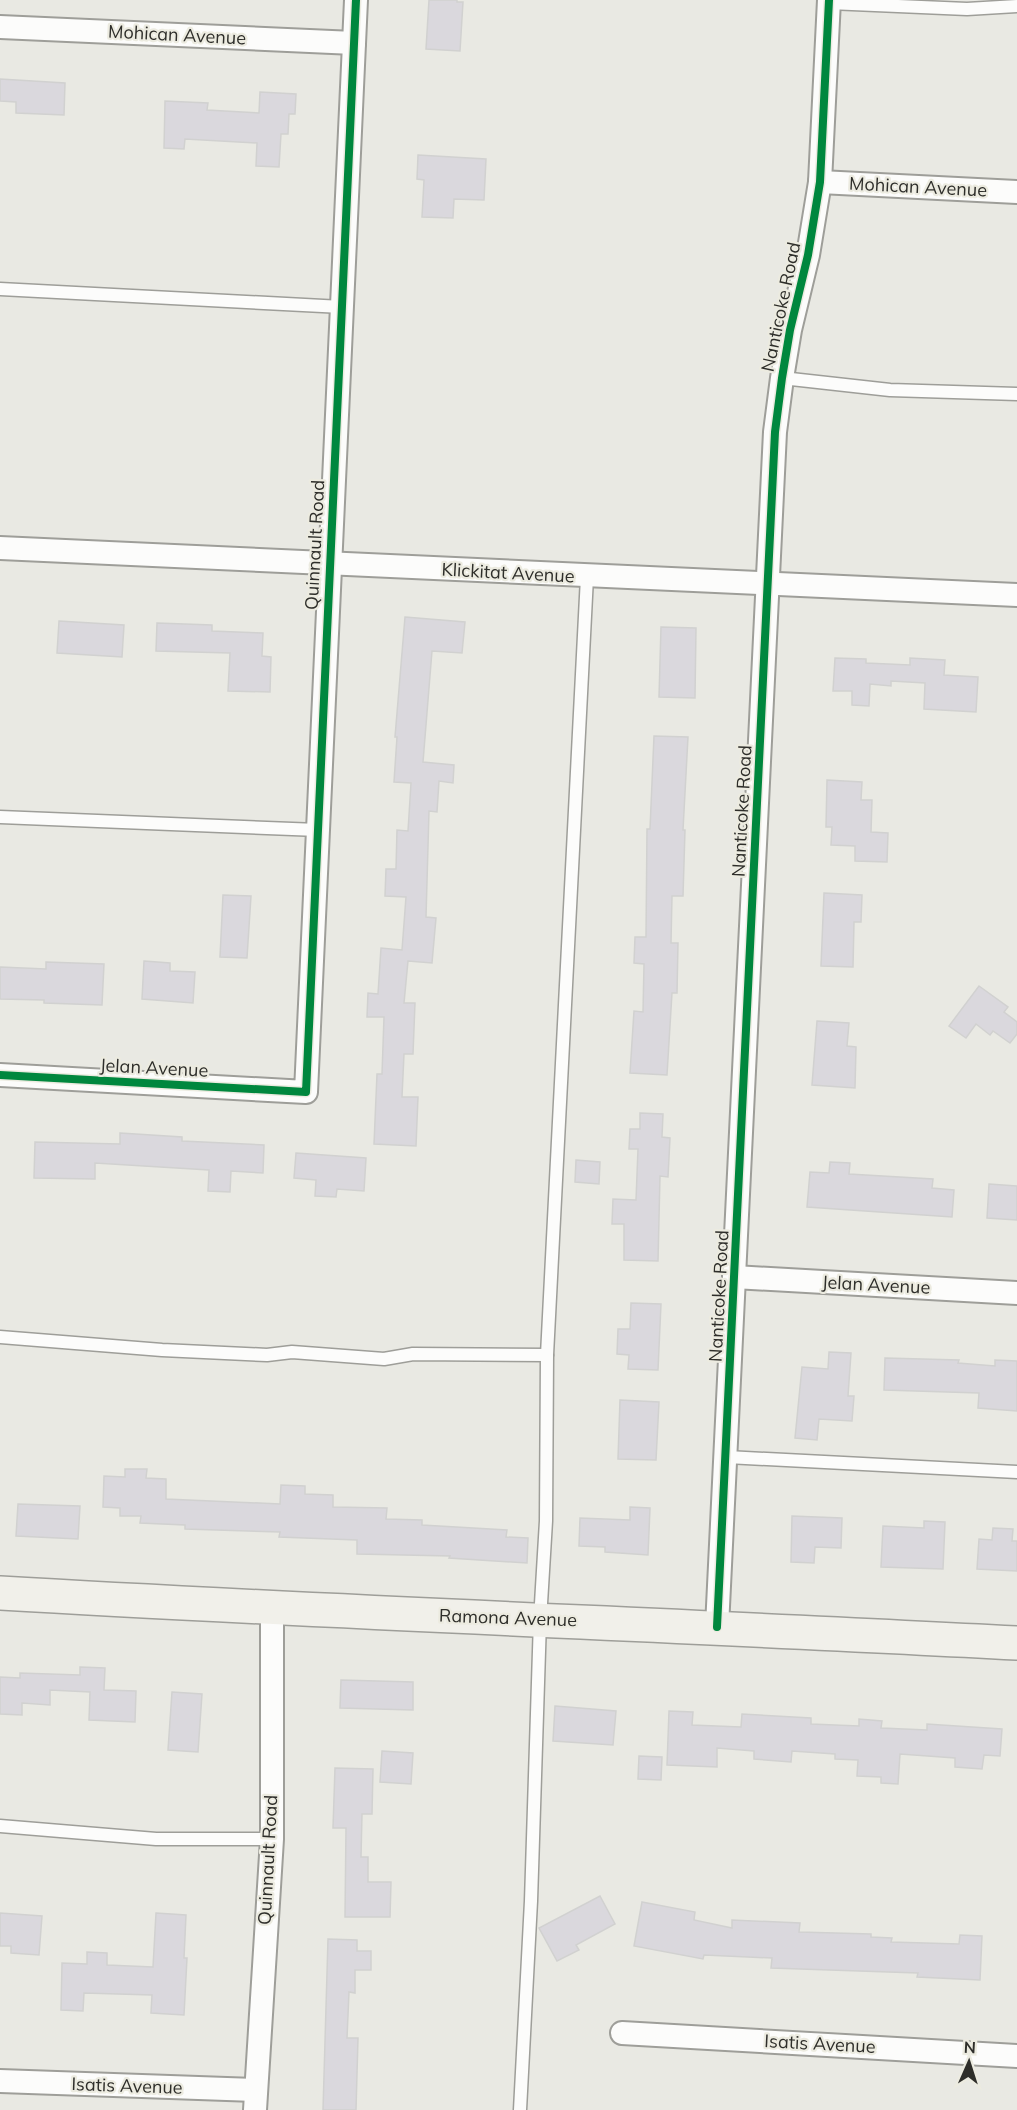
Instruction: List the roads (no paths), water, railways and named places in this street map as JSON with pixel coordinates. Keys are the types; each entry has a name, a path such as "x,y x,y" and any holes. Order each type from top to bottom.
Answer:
{"street":[{"name":"Quinnault Road","path":"306,1092 356,0"},
{"name":"Nanticoke Road","path":"717,1627 775,432 790,330 808,255 820,182 829,1"},
{"name":"Mohican Avenue","path":"0,27 354,43"},
{"name":"Mohican Avenue","path":"820,182 1017,192"},
{"name":"Klickitat Avenue","path":"0,548 587,577 1017,595"},
{"name":"Jelan Avenue","path":"0,1075 306,1092"},
{"name":"Jelan Avenue","path":"734,1278 1017,1293"},
{"name":"Ramona Avenue","path":"0,1593 272,1609 717,1627 1017,1643"},
{"name":"Quinnault Road","path":"255,2100 272,1839 272,1609"},
{"name":"Isatis Avenue","path":"622,2032 1017,2056"},
{"name":"Isatis Avenue","path":"0,2081 255,2100"}],"lane":[{"path":"829,1 967,9 1017,6"},
{"path":"0,289 342,307"},
{"path":"782,378 890,390 1017,394"},
{"path":"520,2110 546,1521 547,1355 587,577"},
{"path":"0,817 318,830"},
{"path":"0,1337 162,1350 267,1355 292,1353 384,1359 413,1354 547,1355"},
{"path":"727,1457 1017,1472"},
{"path":"0,1826 156,1839 272,1839"}]}
